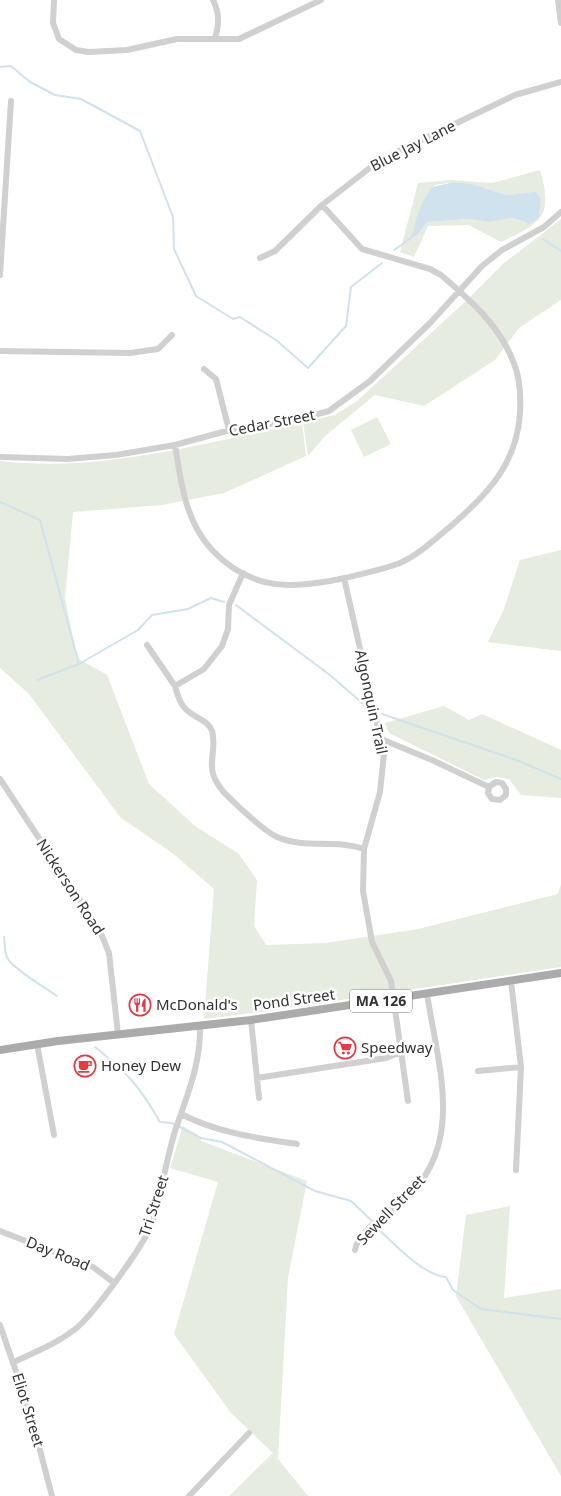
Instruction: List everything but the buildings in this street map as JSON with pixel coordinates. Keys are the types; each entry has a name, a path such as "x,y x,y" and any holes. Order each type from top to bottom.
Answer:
{"main road":[{"name":"Pond Street","path":"0,1050 118,1034 251,1020 561,973"}],"street":[{"path":"54,0 53,23 59,39 76,50 111,52 164,40 230,40 249,36 321,0"},
{"path":"213,0 218,9 219,19 215,39"},
{"path":"558,0 561,23"},
{"name":"Blue Jay Lane","path":"260,258 275,251 322,205 380,160 515,95 561,82"},
{"path":"0,275 6,214 4,155 11,101"},
{"path":"175,445 186,505 194,524 213,551 243,573 267,583 288,586 314,585 344,578 391,566 413,556 429,545 486,494 500,476 513,451 521,405 513,360 496,330 460,291 430,269 362,249 322,205"},
{"name":"Cedar Street","path":"0,457 68,459 116,455 175,445 230,430 304,418 336,408 370,381 460,291 482,266 502,250 544,227 561,212"},
{"path":"0,351 130,353 158,348 172,336"},
{"path":"204,369 216,379 230,430"},
{"path":"175,686 204,669 222,646 228,629 229,605 243,573"},
{"name":"Algonquin Trail","path":"344,578 384,754 383,777 364,849 363,891 372,942 387,971 394,999 408,1101"},
{"path":"147,645 175,686 184,708 194,717 207,722 212,732 212,770 217,784 226,795 263,828 278,837 296,842 351,845 364,849"},
{"path":"381,739 432,760 489,788"},
{"name":"Nickerson Road","path":"0,779 100,931 109,953 118,1034"},
{"path":"512,981 521,1067 516,1170"},
{"name":"Sewell Street","path":"355,1250 356,1244 366,1232 408,1196 430,1171 435,1160 444,1111 427,994"},
{"path":"251,1020 259,1098"},
{"name":"Tri Street","path":"14,1362 54,1343 76,1329 139,1249 149,1231 177,1126 198,1060 200,1025"},
{"path":"37,1044 54,1135"},
{"path":"257,1078 386,1058 401,1052"},
{"path":"478,1071 521,1067"},
{"path":"181,1114 198,1123 230,1134 297,1144"},
{"name":"Day Road","path":"0,1231 93,1267 113,1282"},
{"name":"Eliot Street","path":"0,1325 31,1415 52,1496"},
{"path":"189,1496 249,1433"}],"shaded area":[{"path":"540,170 545,198 541,216 526,229 501,242 469,225 428,226 414,257 400,252 418,183 452,180 492,183","holes":["454,182 472,184 507,195 536,193 541,199 539,215 525,222 511,218 490,222 469,219 427,222 417,236 414,229 427,195 435,185"]},
{"path":"561,219 561,300 519,328 495,360 424,406 375,395 325,436 308,456 303,422 335,415 357,401 467,300 503,264"},
{"path":"377,417 391,444 364,457 351,430"},
{"path":"302,423 306,456 224,493 162,505 73,512 65,598 77,658 107,675 149,784 195,826 239,854 257,880 254,926 266,945 326,943 418,929 558,894 561,884 561,967 204,1019 214,889 175,855 120,817 29,694 0,668 0,461 38,464 114,460 190,447"},
{"path":"561,550 561,651 488,642 504,609 520,560"},
{"path":"444,706 469,720 482,714 561,750 561,798 521,795 509,779 496,777 484,780 389,733 385,723"},
{"path":"183,1126 201,1137 201,1141 307,1181 288,1277 278,1459 308,1496 229,1496 273,1453 231,1413 174,1334 218,1182 170,1168"},
{"path":"510,1206 504,1298 561,1289 561,1476 456,1296 466,1215"}],"water":[{"path":"454,182 472,184 507,195 536,192 541,199 539,217 528,225 525,222 511,218 490,222 469,219 427,222 417,236 414,236 419,210 432,187"}],"waterway":[{"path":"0,67 11,66 30,82 55,95 81,99 140,131 173,217 174,249 196,296 233,319 240,317 276,340 308,368 346,326 351,287 382,263"},
{"path":"394,250 411,238 414,232"},
{"path":"543,239 561,251"},
{"path":"0,502 40,520 79,664"},
{"path":"37,680 79,664 138,630 152,615 188,609 211,598 224,602"},
{"path":"236,605 330,675 368,708"},
{"path":"382,714 519,761 561,779"},
{"path":"4,937 5,952 10,961 21,972 57,996"},
{"path":"95,1047 132,1081 146,1098 160,1122 172,1123 201,1138 222,1142 315,1191 351,1201 372,1221"},
{"path":"376,1227 418,1265 427,1271 446,1277 453,1290 481,1309 561,1319"}],"place":[{"name":"McDonald's","path":"140,1005"},
{"name":"Speedway","path":"345,1048"},
{"name":"Honey Dew","path":"85,1066"}]}
